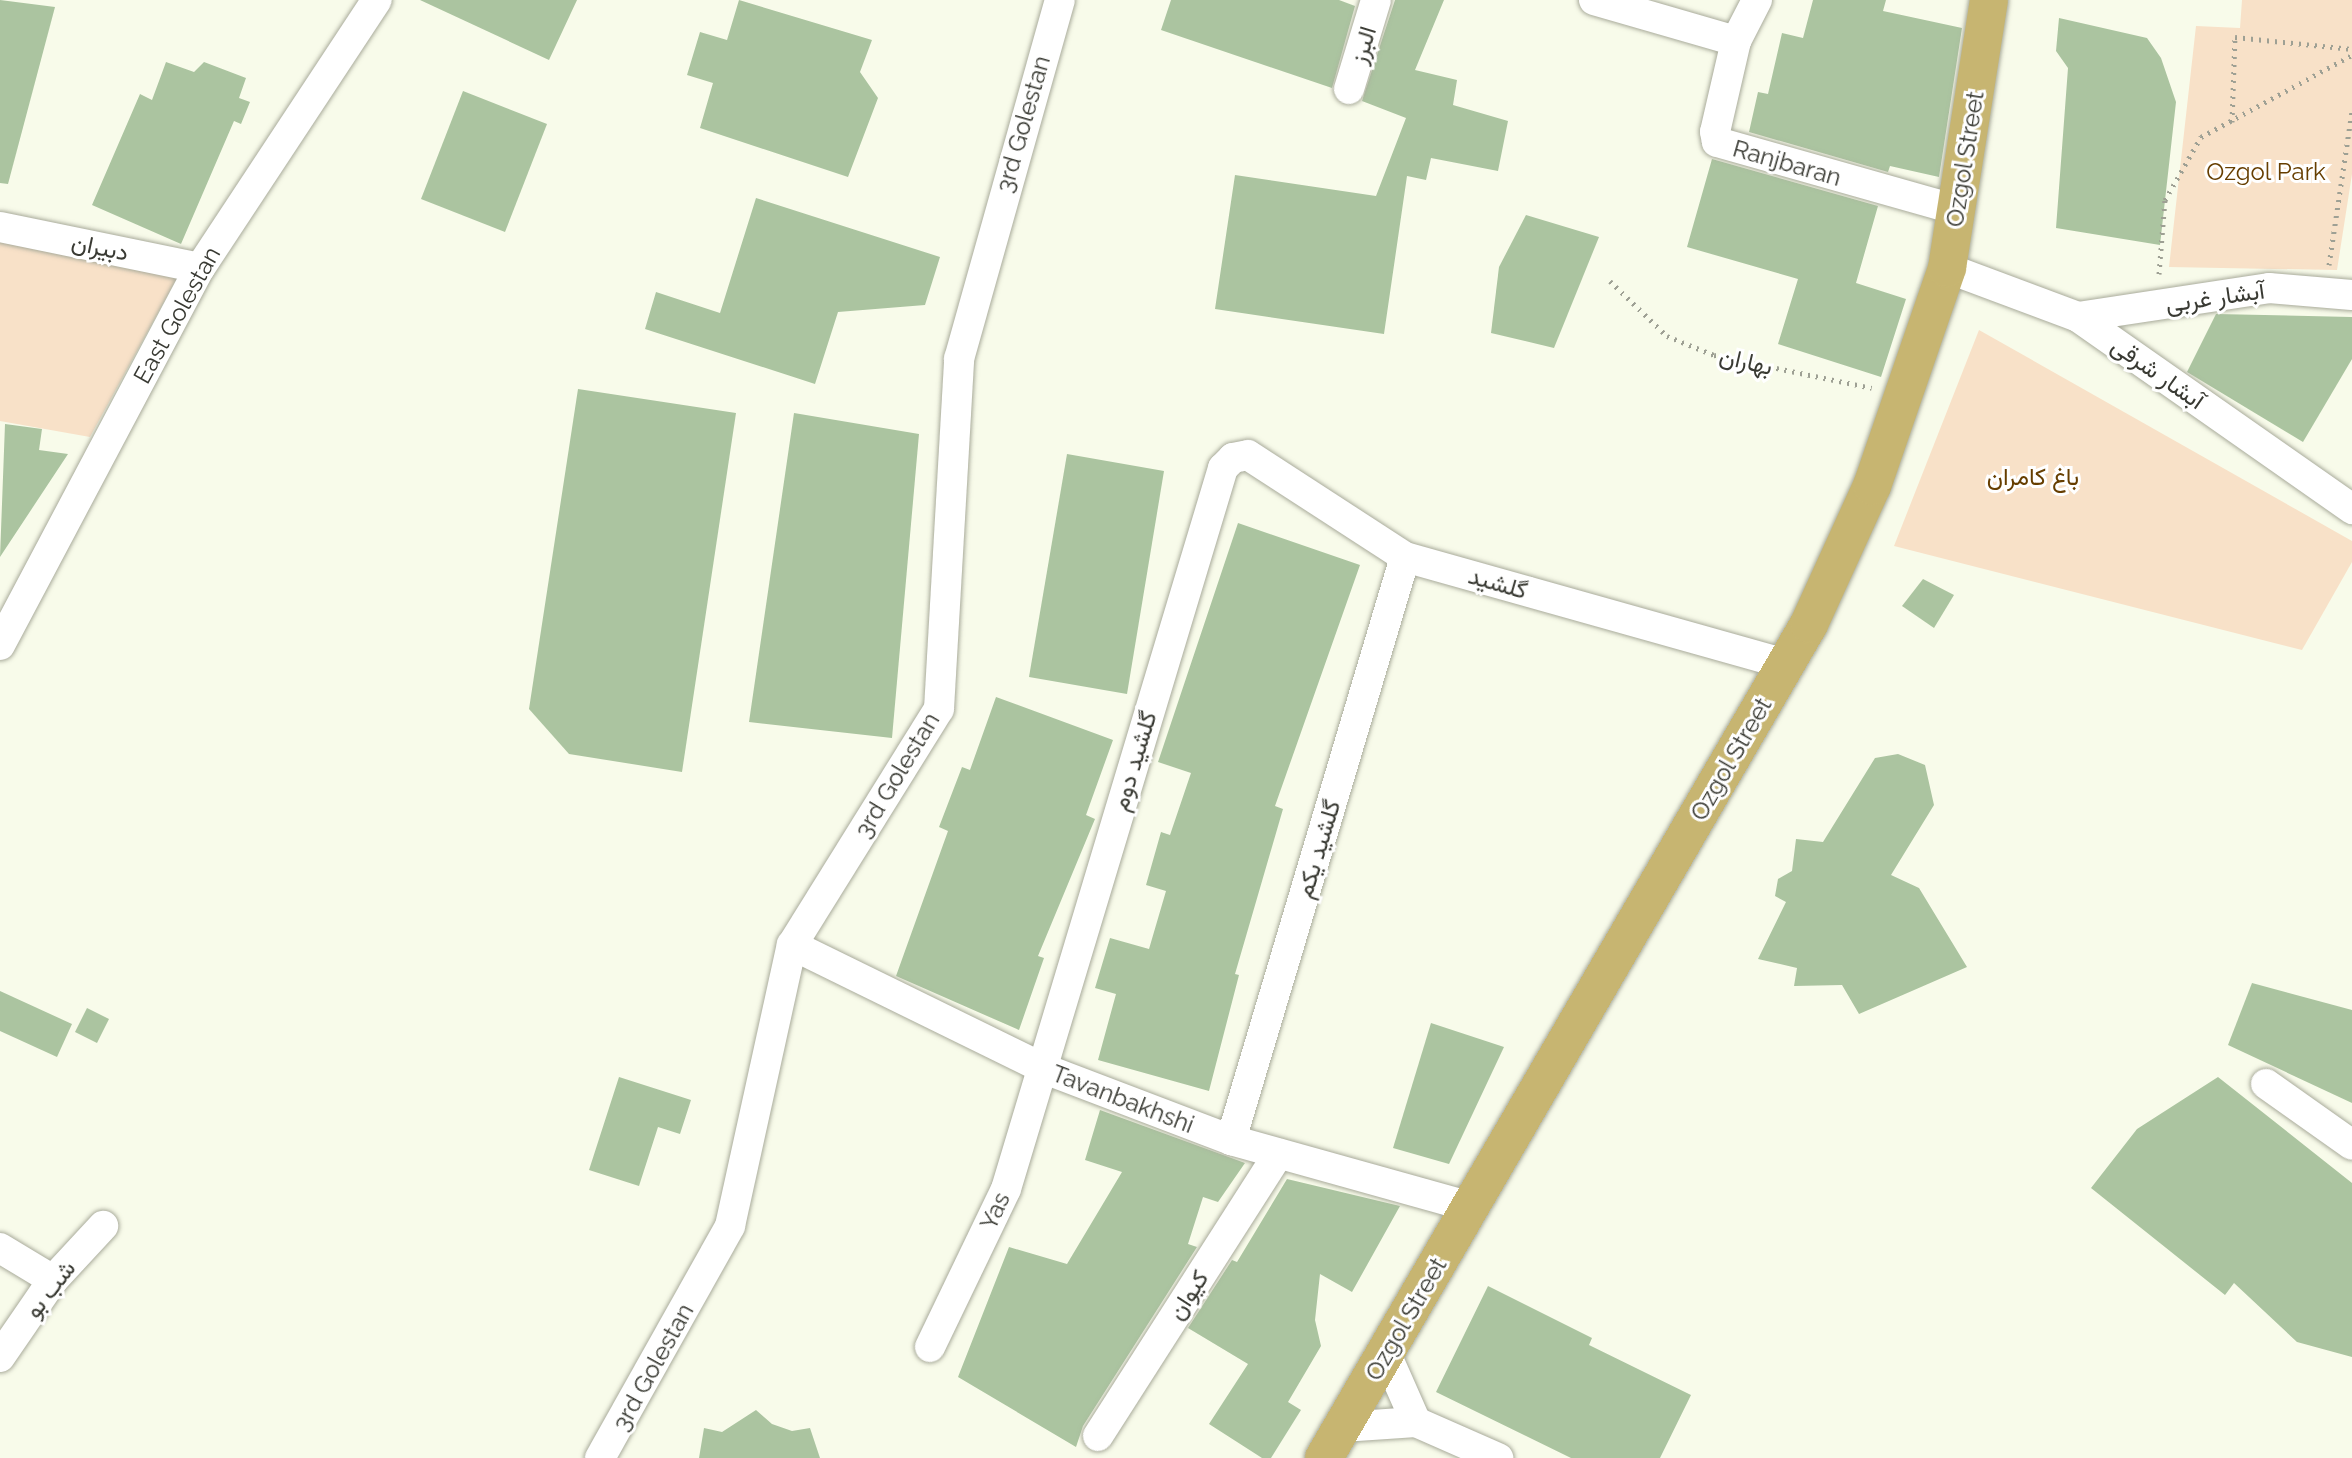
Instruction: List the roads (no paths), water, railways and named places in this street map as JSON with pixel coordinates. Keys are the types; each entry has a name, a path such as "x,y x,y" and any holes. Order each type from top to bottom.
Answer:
{"main road":[{"name":"Ozgol Street","path":"1333,1443 1785,664 1872,486 1947,268 1989,0"}],"street":[{"name":"East Golestan","path":"0,645 200,268 377,0"},
{"name":"3rd Golestan","path":"600,1458 730,1226 792,945 939,709 959,359 1060,0"},
{"name":"البرز","path":"1349,89 1376,0"},
{"path":"1594,0 1736,41 1757,0"},
{"name":"Ranjbaran","path":"1736,41 1715,132 1717,142 1958,210"},
{"name":"دبیران","path":"0,227 200,268"},
{"name":"آبشار شرقی","path":"1947,268 2078,317 2352,509"},
{"name":"آبشار غربی","path":"2078,317 2269,288 2338,294"},
{"name":"گلشید","path":"1233,458 1248,455 1405,557 1785,664"},
{"name":"گلشيد دوم","path":"1045,1069 1223,468 1233,458"},
{"name":"گلشيد يكم","path":"1231,1140 1405,557"},
{"name":"Tavanbakhshi","path":"792,945 1045,1069 1231,1140 1471,1207"},
{"name":"Yas","path":"930,1347 1006,1189 1045,1069"},
{"path":"2266,1084 2352,1145"},
{"name":"کیوان","path":"1098,1436 1278,1154"},
{"name":"شب بو","path":"0,1357 53,1280 103,1226"},
{"path":"0,1248 53,1280"},
{"path":"1386,1354 1416,1422"},
{"path":"1333,1443 1416,1422 1498,1458"}],"park label":[{"name":"Ozgol Park","path":"2266,172"},
{"name":"باغ کامران","path":"2033,477"}]}
